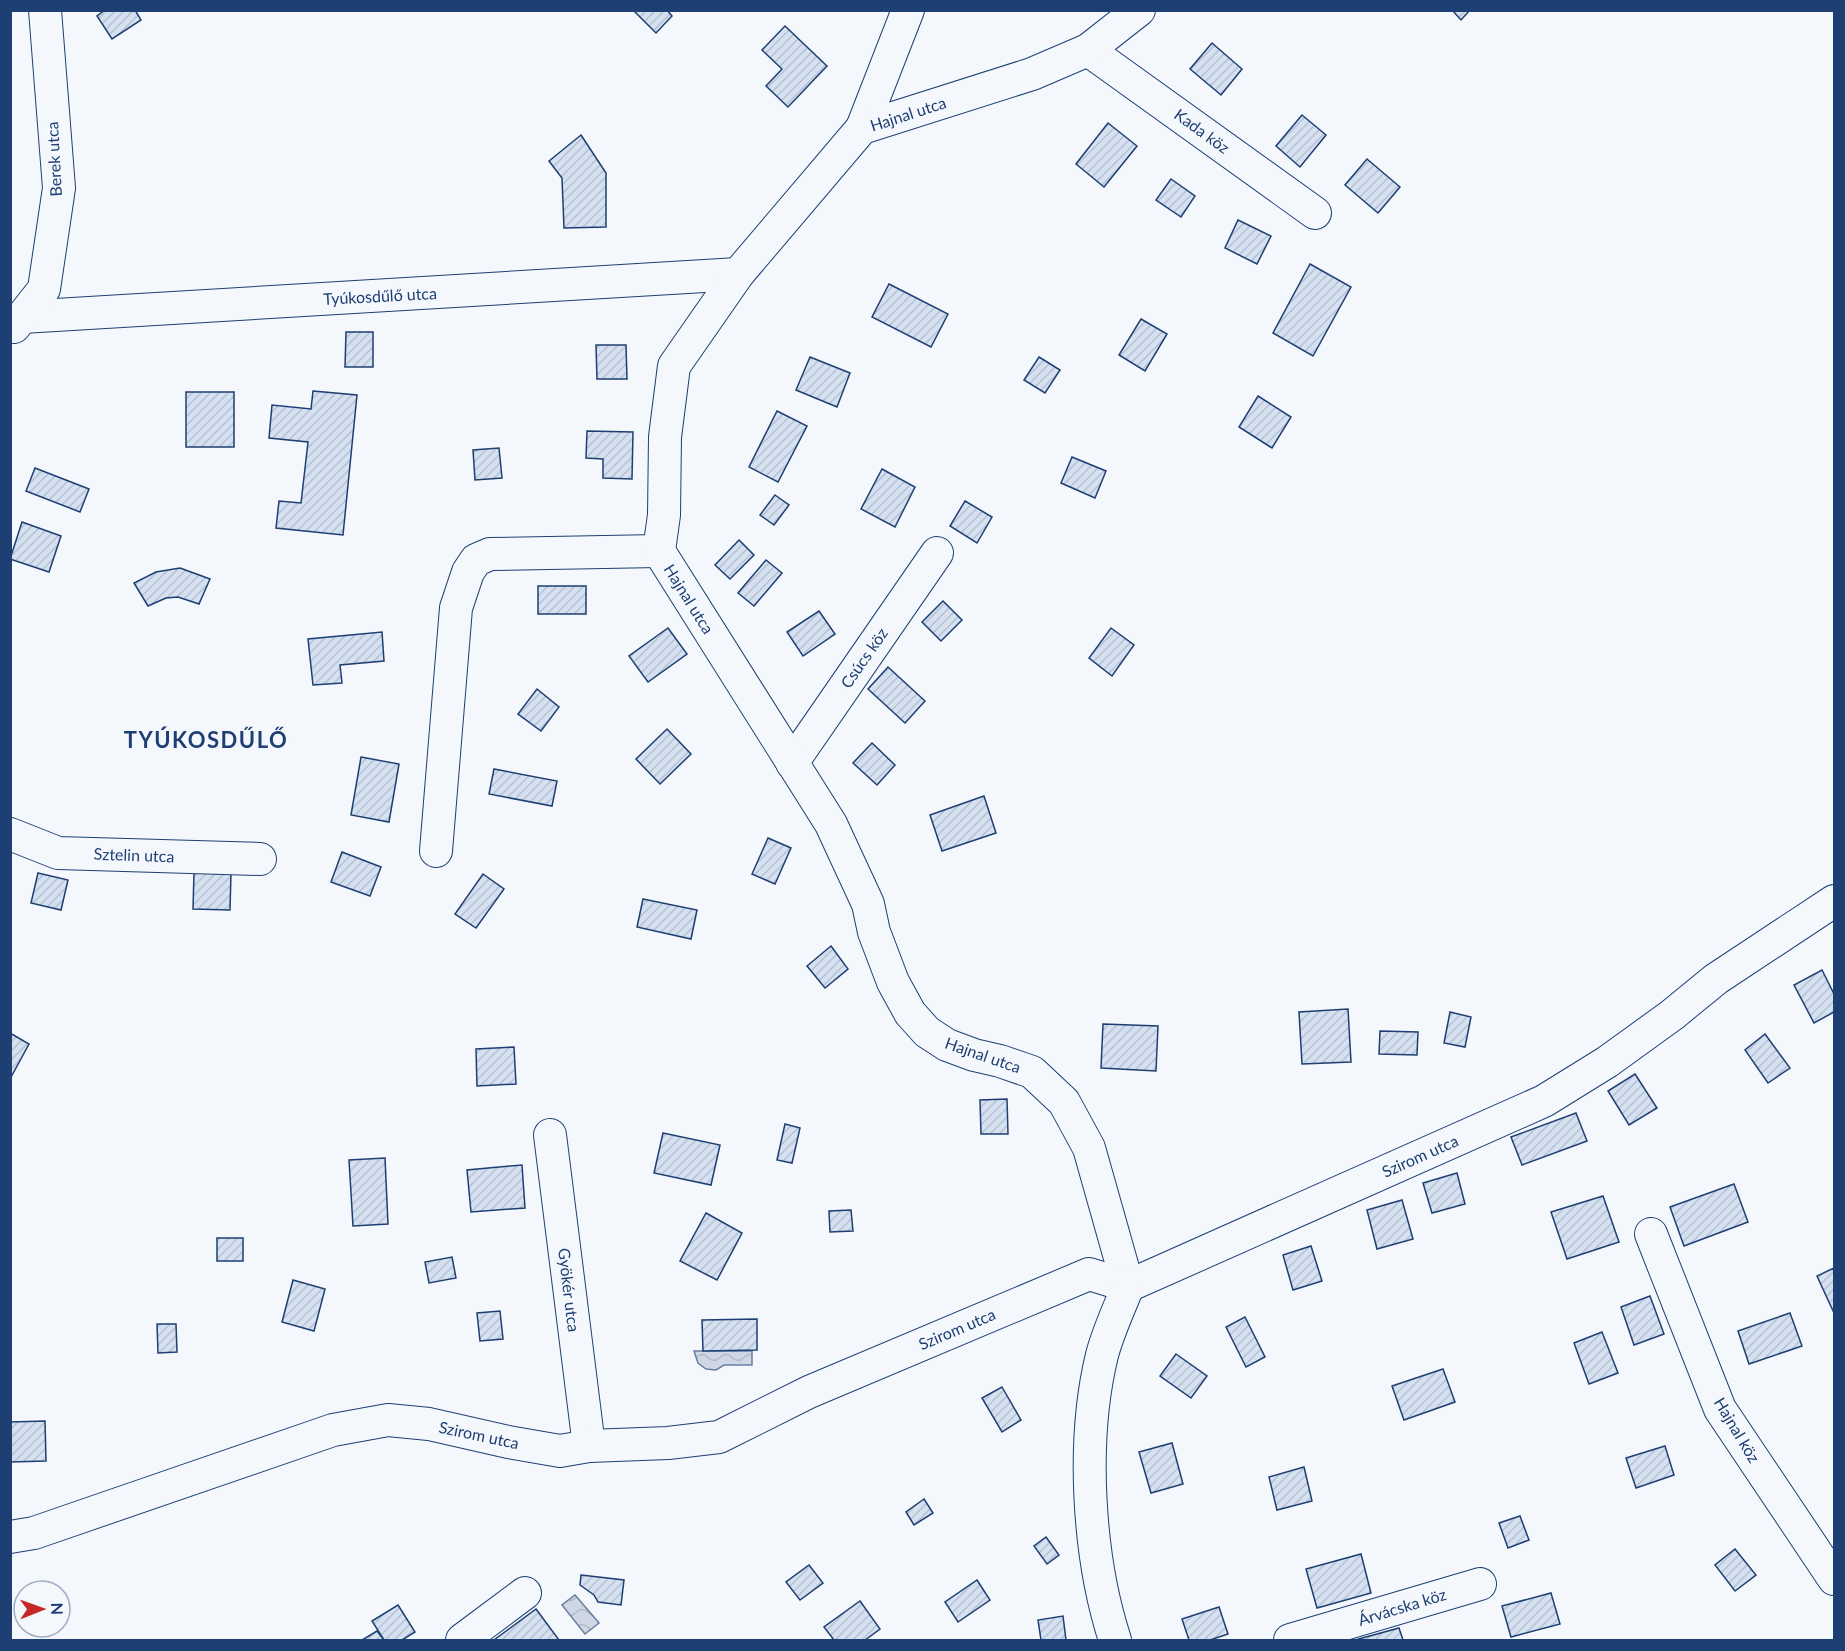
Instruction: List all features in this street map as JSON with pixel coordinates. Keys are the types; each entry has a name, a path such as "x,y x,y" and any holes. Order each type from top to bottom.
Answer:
{"street":[{"name":"Berek utca","path":"18,316 44,289 59,188 45,10"},
{"path":"862,128 908,10"},
{"name":"Hajnal utca","path":"1128,1286 1089,1148 1064,1102 1032,1072 974,1055 947,1044 927,1032 910,1013 893,982 874,932 868,904 831,824 659,552 664,515 665,437 674,366 738,274 862,128 1032,74 1088,50 1139,10"},
{"name":"Kada köz","path":"1088,50 1315,213"},
{"name":"Tyúkosdűlő utca","path":"18,316 738,274"},
{"path":"435,851 456,608 468,572 476,560 490,554 659,552"},
{"name":"Csúcs köz","path":"792,763 937,553"},
{"name":"Sztelin utca","path":"10,834 58,853 260,859"},
{"name":"Szirom utca","path":"10,1537 34,1533 333,1430 388,1420 429,1424 560,1451 589,1446 668,1443 719,1437 809,1392 1089,1274 1128,1286 1544,1101 1607,1062 1672,1015 1716,979 1834,901"},
{"name":"Gyökér utca","path":"550,1135 589,1446"},
{"name":"Hajnal köz","path":"1651,1234 1720,1409 1834,1579"},
{"path":"1115,1641 1107,1616 1092,1526 1090,1428 1102,1354 1128,1286"},
{"name":"Árvácska köz","path":"1290,1641 1480,1584"},
{"path":"462,1641 525,1593"}],"water":[{"path":"694,1351 752,1351 752,1365 724,1365 716,1370 706,1369 698,1363"},
{"path":"575,1595 599,1623 585,1634 562,1605"}],"building":[{"path":"105,10 135,10 141,20 112,39 97,16"},
{"path":"633,10 667,10 672,16 656,33"},
{"path":"1452,10 1470,10 1461,20"},
{"path":"785,26 827,66 788,107 766,86 782,69 762,50"},
{"path":"1212,43 1242,69 1221,95 1190,69"},
{"path":"1302,115 1326,135 1300,167 1276,146"},
{"path":"1108,123 1137,146 1104,187 1076,164"},
{"path":"581,135 606,173 606,227 564,228 562,178 549,161"},
{"path":"1367,159 1400,187 1378,213 1345,185"},
{"path":"1171,179 1195,196 1181,217 1156,200"},
{"path":"1238,220 1271,236 1257,264 1225,248"},
{"path":"1310,264 1351,287 1313,356 1273,333"},
{"path":"889,284 948,314 931,347 872,317"},
{"path":"1141,319 1167,334 1145,371 1119,355"},
{"path":"346,332 373,332 373,367 345,367"},
{"path":"596,345 626,345 627,379 597,379"},
{"path":"810,357 850,373 837,407 796,390"},
{"path":"1039,357 1060,370 1045,393 1024,380"},
{"path":"313,391 357,395 343,535 276,528 279,501 301,503 308,442 269,438 272,405 311,409"},
{"path":"186,392 234,392 234,447 186,447"},
{"path":"1258,396 1291,417 1272,448 1239,427"},
{"path":"777,411 807,426 778,482 749,467"},
{"path":"587,431 633,432 632,479 603,478 603,459 586,458"},
{"path":"499,448 502,478 475,480 473,450"},
{"path":"1072,457 1106,471 1095,498 1061,483"},
{"path":"35,468 89,489 80,512 26,491"},
{"path":"882,469 915,487 895,527 861,509"},
{"path":"775,495 789,505 774,525 760,515"},
{"path":"965,501 992,517 977,543 950,526"},
{"path":"22,522 61,536 49,572 10,559"},
{"path":"739,540 754,555 730,579 715,565"},
{"path":"766,560 782,573 754,606 738,593"},
{"path":"180,568 210,579 199,604 178,597 166,598 148,606 134,583 156,572"},
{"path":"538,586 586,586 586,614 538,614"},
{"path":"943,601 962,620 941,641 922,622"},
{"path":"819,611 835,634 803,656 787,632"},
{"path":"668,628 687,654 648,682 629,656"},
{"path":"1111,628 1134,645 1112,676 1089,658"},
{"path":"382,632 384,661 340,665 342,683 313,685 308,639"},
{"path":"888,667 925,701 905,723 868,689"},
{"path":"537,689 559,707 541,731 518,714"},
{"path":"667,729 691,754 660,784 636,759"},
{"path":"872,743 895,765 877,785 853,763"},
{"path":"361,757 399,764 389,822 351,815"},
{"path":"494,769 557,781 552,806 489,794"},
{"path":"984,796 996,833 942,851 930,815"},
{"path":"768,838 791,848 775,884 752,874"},
{"path":"342,852 381,867 370,896 331,882"},
{"path":"194,872 231,873 230,910 193,909"},
{"path":"38,873 68,880 61,910 31,903"},
{"path":"483,874 504,889 476,928 455,914"},
{"path":"643,899 697,910 691,939 637,927"},
{"path":"831,946 848,969 825,988 807,966"},
{"path":"1822,970 1834,994 1834,1012 1814,1023 1794,985"},
{"path":"1348,1009 1351,1062 1302,1064 1299,1012"},
{"path":"1450,1012 1471,1017 1465,1047 1444,1043"},
{"path":"1103,1024 1158,1026 1156,1071 1101,1068"},
{"path":"1380,1031 1418,1032 1417,1055 1379,1054"},
{"path":"10,1033 29,1044 10,1079"},
{"path":"1765,1034 1790,1068 1768,1083 1745,1050"},
{"path":"514,1047 516,1084 477,1086 476,1049"},
{"path":"1635,1074 1657,1108 1629,1125 1608,1091"},
{"path":"1007,1099 1008,1134 981,1134 980,1100"},
{"path":"1576,1113 1587,1141 1522,1165 1511,1137"},
{"path":"785,1124 800,1128 792,1163 777,1160"},
{"path":"663,1133 720,1145 711,1185 654,1173"},
{"path":"385,1158 388,1224 353,1226 349,1160"},
{"path":"522,1165 525,1208 471,1212 467,1170"},
{"path":"1457,1173 1465,1204 1432,1213 1423,1183"},
{"path":"1734,1184 1748,1222 1684,1246 1670,1207"},
{"path":"1603,1196 1619,1242 1567,1259 1551,1212"},
{"path":"1402,1200 1413,1239 1377,1249 1367,1210"},
{"path":"851,1210 853,1231 830,1232 829,1211"},
{"path":"706,1213 742,1233 717,1280 680,1261"},
{"path":"217,1238 243,1238 243,1261 217,1261"},
{"path":"1311,1246 1322,1281 1293,1290 1283,1255"},
{"path":"452,1257 456,1278 429,1283 425,1262"},
{"path":"1834,1268 1834,1313 1817,1276"},
{"path":"293,1280 325,1289 314,1331 282,1322"},
{"path":"1650,1296 1664,1334 1634,1345 1621,1307"},
{"path":"500,1311 503,1339 480,1341 477,1313"},
{"path":"1790,1313 1802,1346 1749,1364 1738,1331"},
{"path":"1245,1317 1265,1357 1246,1367 1226,1327"},
{"path":"757,1319 757,1350 703,1351 702,1320"},
{"path":"157,1324 176,1324 177,1352 158,1353"},
{"path":"1602,1332 1618,1373 1589,1384 1574,1343"},
{"path":"1176,1354 1207,1376 1191,1398 1160,1376"},
{"path":"1443,1369 1455,1402 1404,1420 1392,1386"},
{"path":"1002,1387 1021,1420 1002,1432 982,1398"},
{"path":"45,1421 46,1461 10,1462 10,1422"},
{"path":"1172,1443 1183,1484 1151,1493 1139,1452"},
{"path":"1665,1446 1674,1475 1636,1488 1626,1458"},
{"path":"1304,1467 1312,1501 1277,1510 1269,1477"},
{"path":"924,1499 933,1513 914,1525 906,1512"},
{"path":"1520,1516 1529,1540 1508,1548 1499,1523"},
{"path":"1046,1537 1059,1555 1047,1564 1034,1546"},
{"path":"1735,1549 1756,1575 1735,1591 1715,1565"},
{"path":"1361,1554 1371,1593 1317,1608 1306,1569"},
{"path":"809,1565 823,1583 800,1600 786,1582"},
{"path":"581,1575 624,1580 621,1605 598,1602 594,1595 580,1585"},
{"path":"977,1580 990,1600 958,1622 945,1602"},
{"path":"1551,1593 1560,1624 1511,1637 1502,1606"},
{"path":"860,1601 880,1629 865,1640 834,1640 824,1627"},
{"path":"398,1605 415,1632 402,1640 384,1640 372,1621"},
{"path":"1219,1607 1228,1634 1210,1640 1189,1640 1182,1619"},
{"path":"536,1609 559,1640 494,1640"},
{"path":"1063,1616 1066,1640 1041,1640 1038,1620"},
{"path":"1399,1628 1403,1640 1355,1640"},
{"path":"377,1631 384,1640 362,1640"}],"district":[{"name":"TYÚKOSDŰLŐ","path":"206,740"}]}
